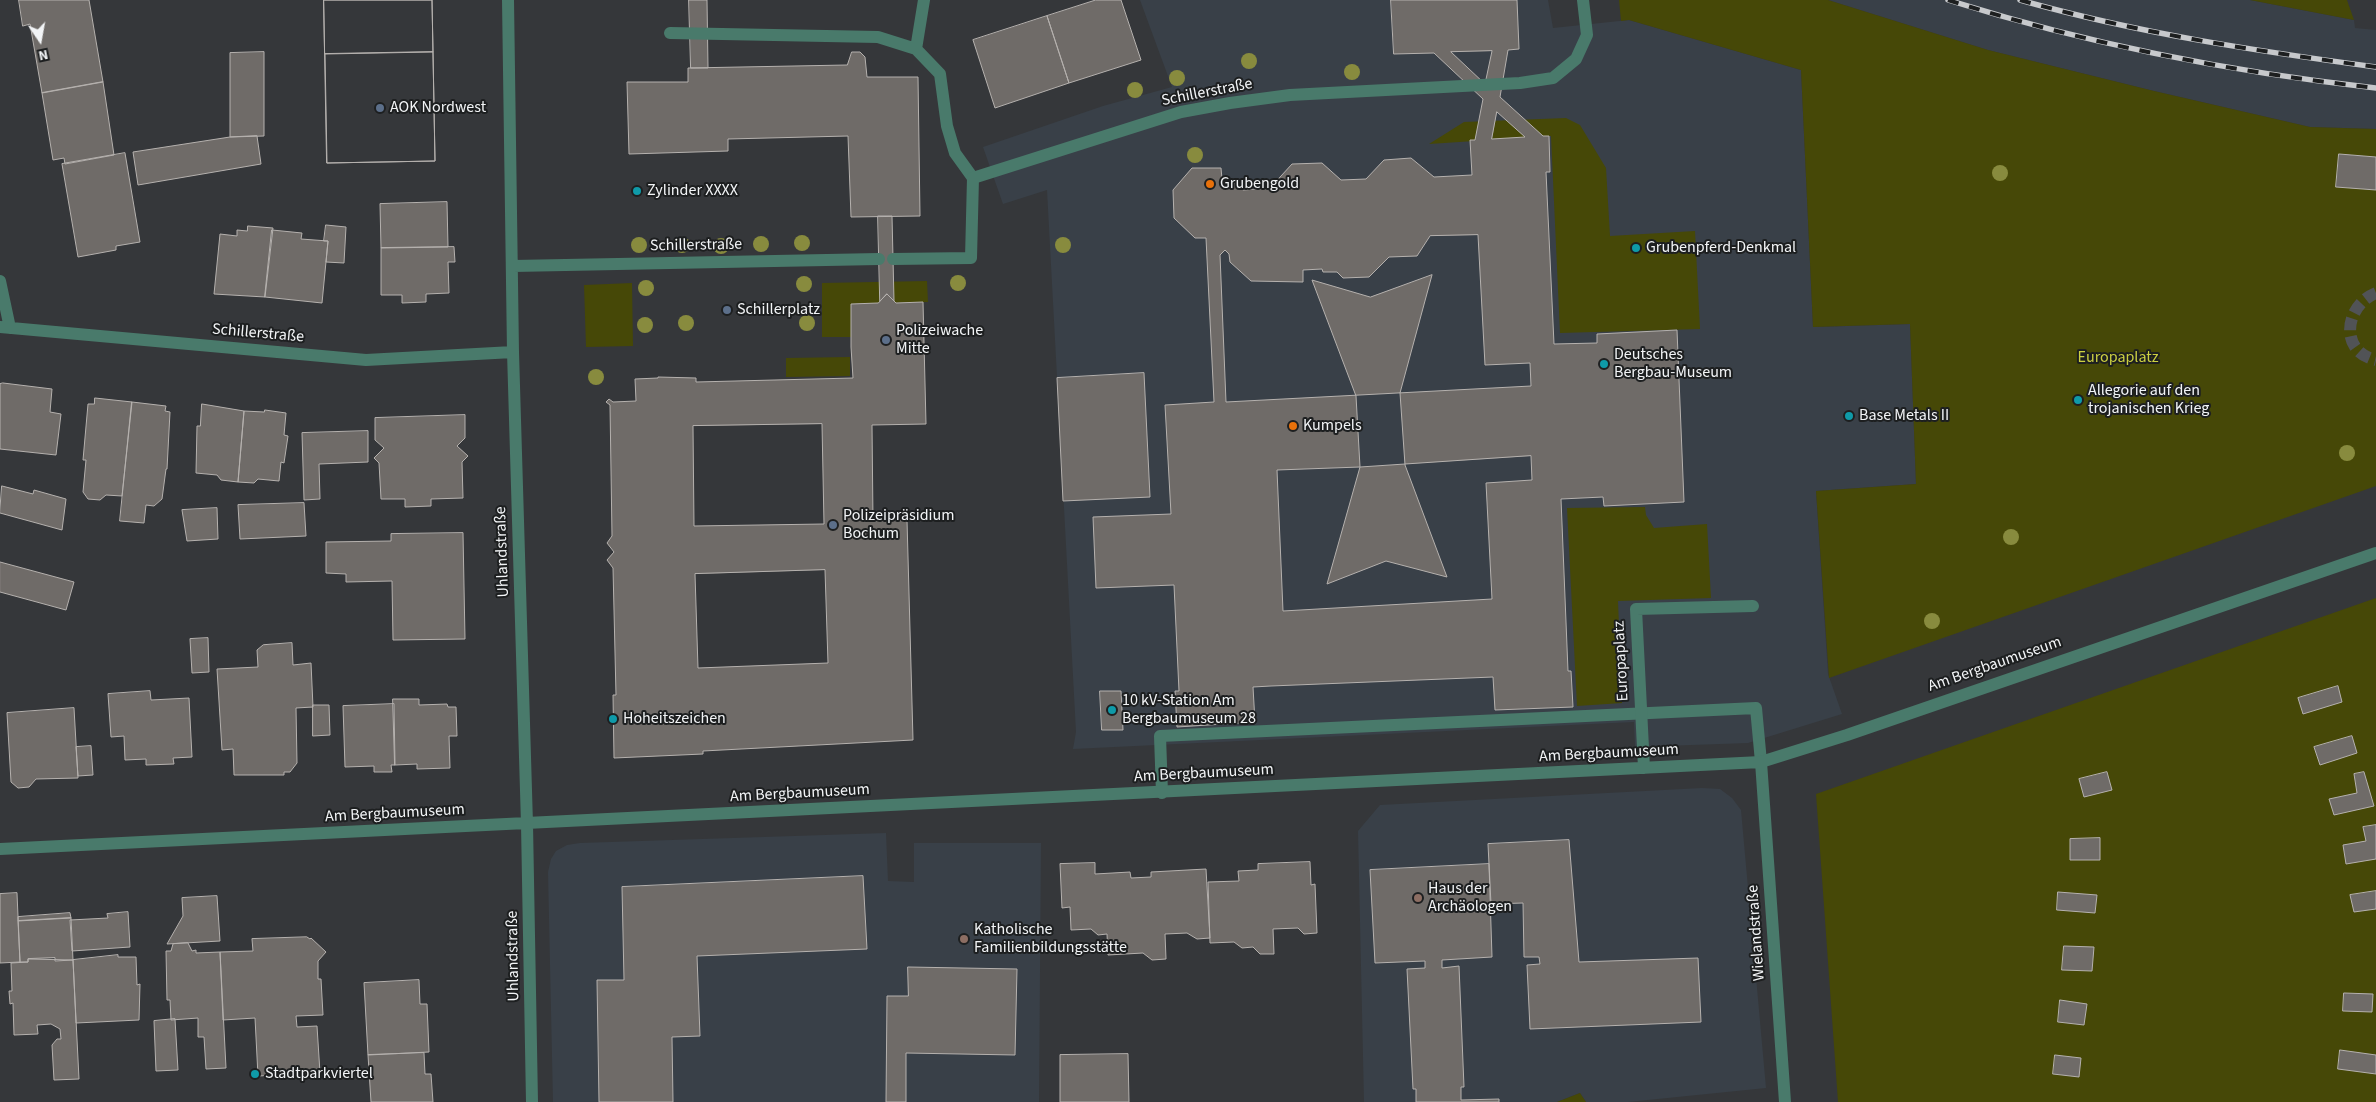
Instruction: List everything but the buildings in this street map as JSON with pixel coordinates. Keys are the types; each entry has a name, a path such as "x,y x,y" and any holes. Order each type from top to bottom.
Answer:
{"street":[{"name":"Uhlandstraße","path":"508,0 513,352 527,824 532,1102"},
{"path":"916,49 924,0"},
{"name":"Schillerstraße","path":"973,178 1181,112 1290,95 1520,83 1553,78 1576,59 1587,35 1583,0"},
{"path":"670,33 878,37 916,49 940,74 947,126 955,152 973,178 971,258 893,259"},
{"name":"Schillerstraße","path":"513,266 879,259"},
{"path":"0,281 5,328"},
{"name":"Schillerstraße","path":"5,328 366,360 513,352"},
{"name":"Am Bergbaumuseum","path":"0,849 1761,762 1848,735 2376,553"},
{"name":"Europaplatz","path":"1644,768 1636,610 1754,606"},
{"name":"Wielandstraße","path":"1641,712 1756,708 1785,1102"},
{"path":"1162,792 1160,736 1641,712"}],"shaded area":[{"path":"1140,0 1548,0 1553,28 1629,20 1801,70 1813,327 1910,324 1916,484 1816,491 1828,674 1842,714 1748,743 1635,747 1634,722 1073,749 1076,732 1047,190 1003,204 983,147 1103,106 1172,87"},
{"path":"1828,0 2250,0 2354,20 2355,28 2376,30 2376,129 2310,127 2154,91 1988,50"},
{"path":"1702,788 1720,789 1732,798 1741,810 1766,1088 1628,1102 1586,1102 1580,1093 1557,1102 1364,1102 1358,831 1380,805"},
{"path":"886,833 888,881 914,882 914,843 1041,843 1039,1102 553,1102 548,872 551,859 556,851 567,845 580,843"}],"green space":[{"name":"Europaplatz","path":"1619,0 1828,0 1988,50 2154,91 2310,127 2376,129 2376,157 2339,154 2336,186 2376,190 2376,486 1829,678 1816,491 1916,484 1910,324 1813,327 1801,70 1629,20 1621,21"},
{"path":"2250,0 2347,0 2354,20"},
{"path":"1566,118 1580,125 1606,168 1610,236 1695,231 1700,329 1560,333 1551,136 1429,144 1464,122"},
{"path":"927,281 928,302 852,304 851,337 822,337 822,283"},
{"path":"632,283 633,346 586,347 584,285"},
{"path":"850,357 850,376 786,377 786,358"},
{"path":"1645,507 1646,515 1654,528 1707,524 1711,598 1618,601 1622,703 1577,706 1567,508"},
{"path":"2376,598 2376,1102 1838,1102 1816,794"},
{"path":"1580,1093 1586,1102 1557,1102"}],"tunnel":[{"path":"2376,293 2365,299 2357,308 2350,328 2351,339 2356,348 2364,355 2376,360"}],"railway":[{"path":"1948,0 2053,30 2160,55 2268,74 2376,88"},
{"path":"2020,0 2108,22 2197,40 2376,67"}],"place":[{"name":"AOK Nordwest","path":"380,108"},
{"name":"Grubengold","path":"1210,184"},
{"name":"Zylinder XXXX","path":"637,191"},
{"name":"Grubenpferd-Denkmal","path":"1636,248"},
{"name":"Schillerplatz","path":"727,310"},
{"name":"Polizeiwache Mitte","path":"886,340"},
{"name":"Deutsches Bergbau-Museum","path":"1604,364"},
{"name":"Allegorie auf den trojanischen Krieg","path":"2078,400"},
{"name":"Base Metals II","path":"1849,416"},
{"name":"Kumpels","path":"1293,426"},
{"name":"Polizeipräsidium Bochum","path":"833,525"},
{"name":"10 kV-Station Am Bergbaumuseum 28","path":"1112,710"},
{"name":"Hoheitszeichen","path":"613,719"},
{"name":"Haus der Archäologen","path":"1418,898"},
{"name":"Katholische Familienbildungsstätte","path":"964,939"},
{"name":"Stadtparkviertel","path":"255,1074"}]}
